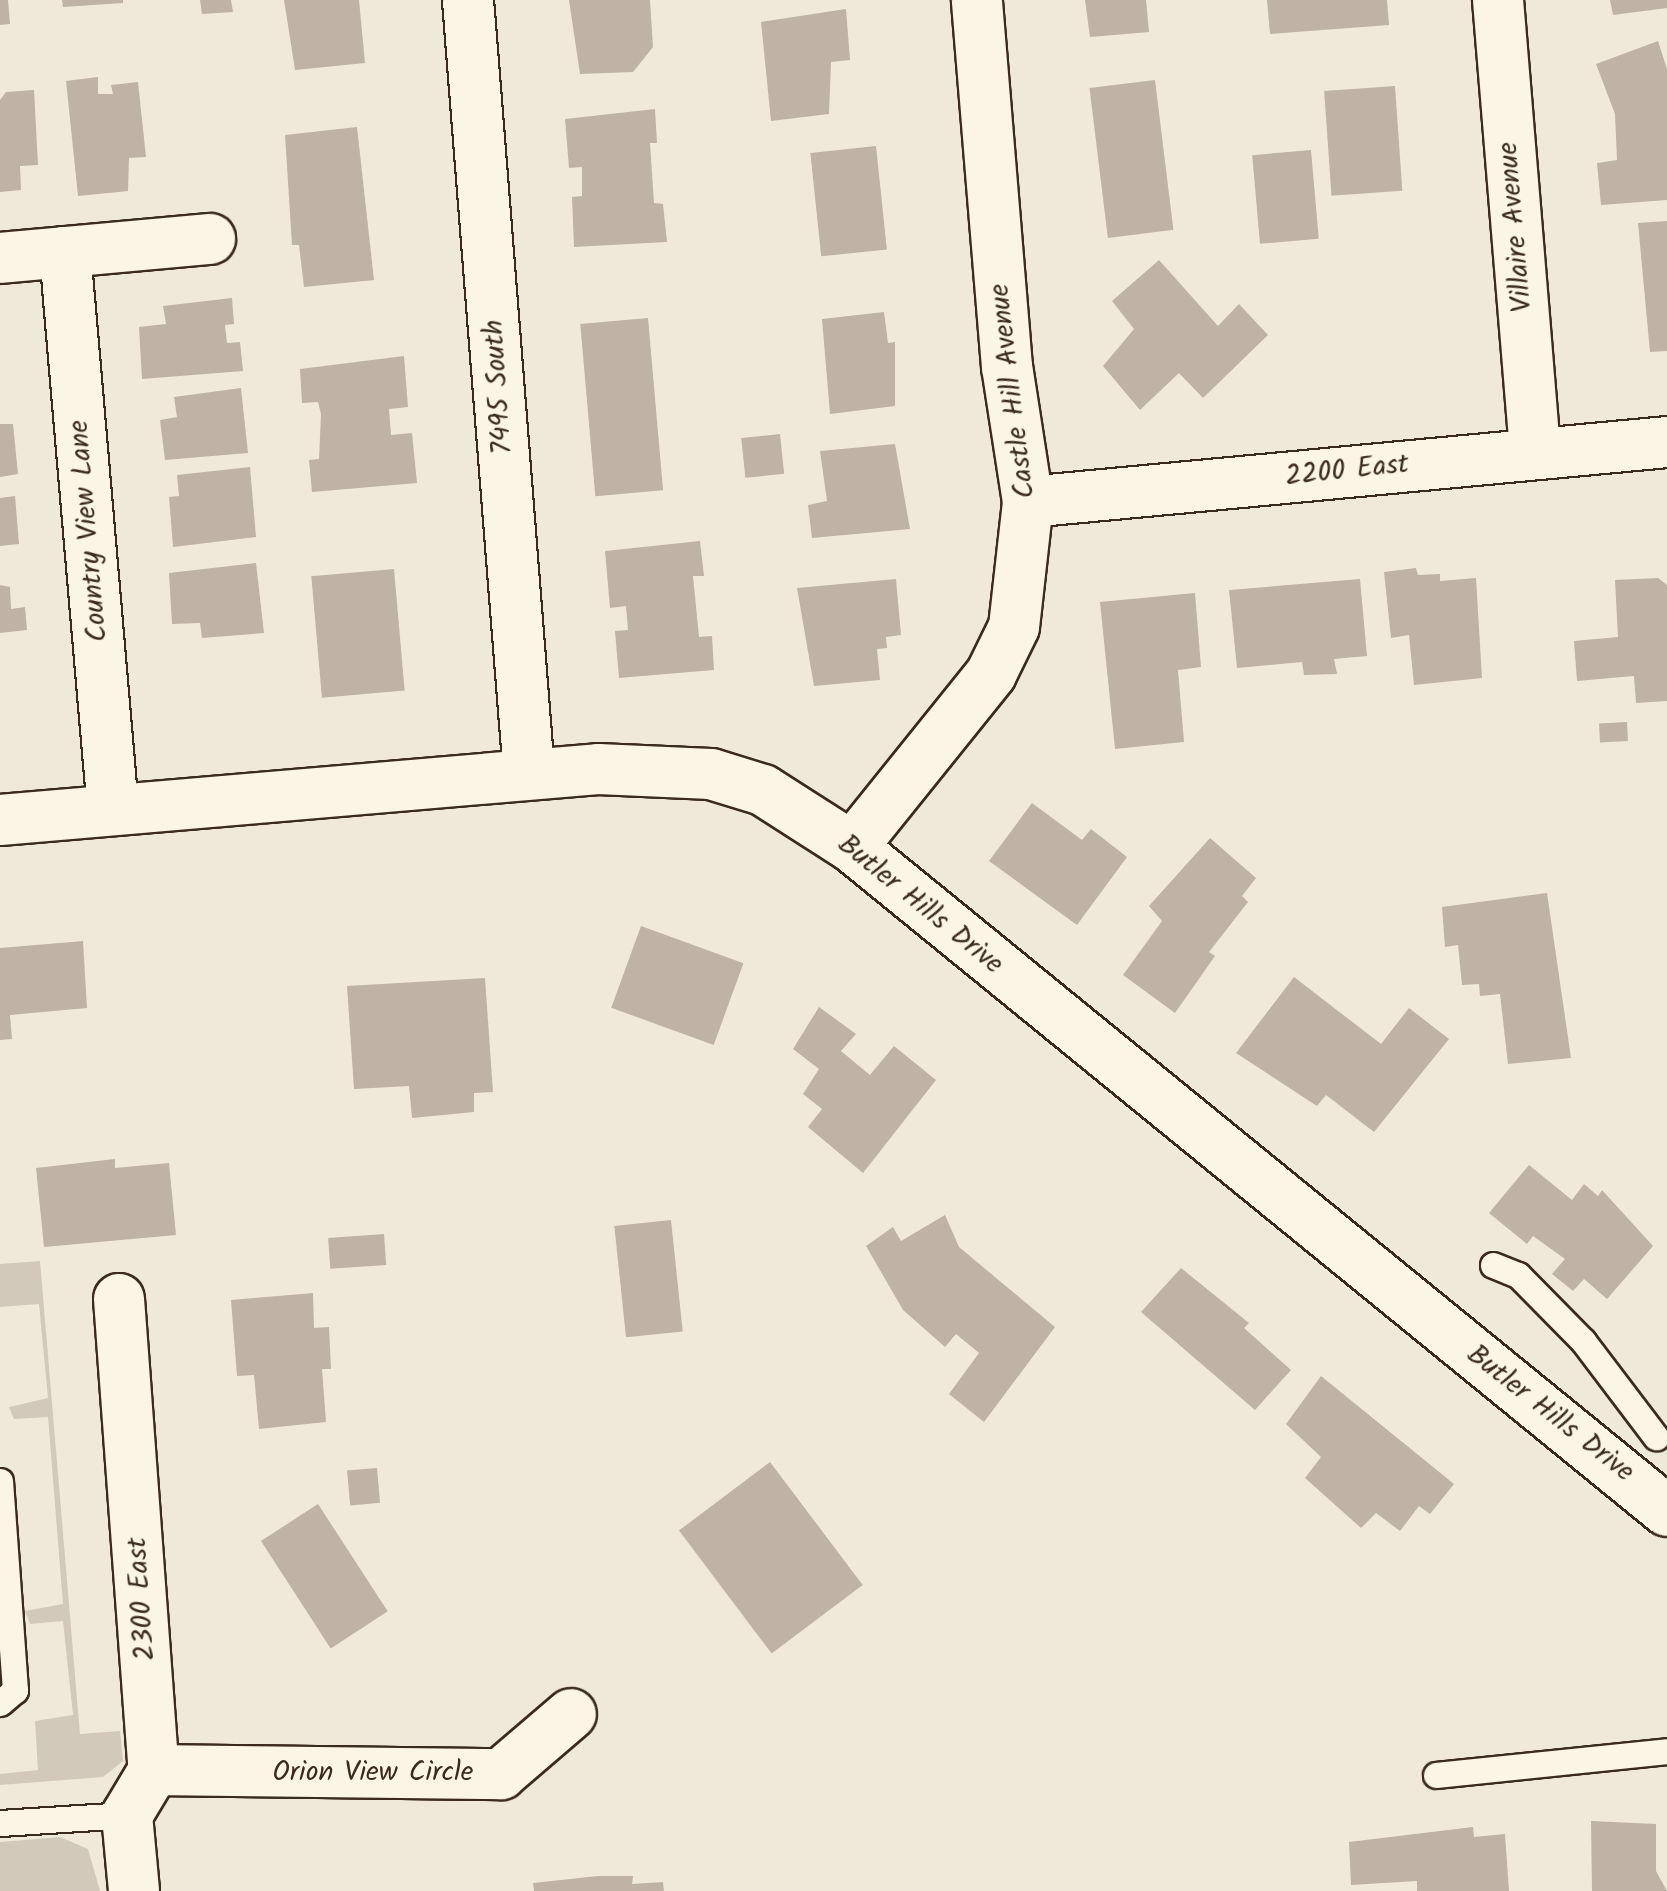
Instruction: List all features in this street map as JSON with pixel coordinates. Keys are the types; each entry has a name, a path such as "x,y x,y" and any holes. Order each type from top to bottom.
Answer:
{"street":[{"name":"7495 South","path":"468,0 528,773"},
{"name":"Castle Hill Avenue","path":"852,847 990,674 1014,626 1028,502 1007,367 977,0"},
{"name":"Villaire Avenue","path":"1498,0 1535,453"},
{"path":"0,258 210,239"},
{"name":"Country View Lane","path":"64,252 112,810"},
{"name":"2200 East","path":"1028,502 1667,442"},
{"name":"Butler Hills Drive","path":"0,820 528,773 657,768 711,774 763,790 852,847 1422,1315 1649,1445 1667,1512"},
{"name":"2300 East","path":"119,1298 154,1770"},
{"name":"Orion View Circle","path":"154,1770 501,1774 570,1714"},
{"path":"134,1891 127,1815 154,1770"}],"lane":[{"path":"1493,1264 1518,1274 1583,1341 1649,1445"},
{"path":"0,1481 15,1690 0,1703"},
{"path":"1436,1775 1667,1751"},
{"path":"0,1824 127,1815"}],"shaded area":[{"path":"40,1261 80,1734 120,1731 123,1761 103,1777 0,1785 0,1774 38,1770 35,1721 73,1715 63,1621 30,1624 25,1611 63,1604 48,1417 14,1419 9,1407 48,1398 39,1304 0,1307 0,1264"},
{"path":"60,1837 88,1849 100,1891 0,1891 0,1842"}],"building":[{"path":"0,0 8,0 10,24 0,25"},
{"path":"62,0 123,0 123,3 63,7"},
{"path":"200,0 231,0 233,12 202,14"},
{"path":"284,0 359,0 365,63 295,70"},
{"path":"569,0 650,0 653,47 633,72 580,74"},
{"path":"1085,0 1146,0 1149,32 1090,37"},
{"path":"1267,0 1387,0 1389,25 1270,34"},
{"path":"1610,0 1667,0 1667,8 1613,15"},
{"path":"846,9 850,60 831,62 829,114 771,121 761,22"},
{"path":"1658,41 1667,69 1667,200 1601,205 1597,163 1617,160 1615,114 1596,64"},
{"path":"98,77 98,94 113,94 111,85 138,82 146,157 129,158 128,191 78,196 66,81"},
{"path":"1155,80 1173,230 1108,238 1089,88"},
{"path":"1395,86 1402,191 1331,196 1324,91"},
{"path":"34,90 38,165 20,166 21,190 0,192 0,100 6,92"},
{"path":"655,109 657,143 650,143 654,203 663,204 667,242 574,247 572,197 582,196 582,167 569,168 565,119"},
{"path":"357,127 374,280 304,287 299,245 292,245 285,135"},
{"path":"876,146 887,249 821,256 810,153"},
{"path":"1311,150 1319,239 1260,244 1252,155"},
{"path":"1667,221 1667,351 1650,352 1638,223"},
{"path":"1159,260 1218,326 1239,304 1268,335 1203,398 1179,373 1140,410 1103,366 1134,329 1112,301"},
{"path":"232,298 234,324 225,325 227,343 240,342 243,371 142,379 139,327 166,324 163,306"},
{"path":"884,312 888,343 895,342 895,406 830,414 822,319"},
{"path":"648,318 663,490 595,496 580,324"},
{"path":"404,356 408,407 389,409 391,435 412,433 417,483 312,492 309,460 319,459 321,414 318,402 302,403 300,369"},
{"path":"241,388 248,453 165,460 160,420 177,417 174,397"},
{"path":"0,424 13,424 18,474 0,477"},
{"path":"780,434 784,474 745,478 741,438"},
{"path":"895,444 910,529 812,538 808,505 827,501 820,451"},
{"path":"250,467 256,537 173,547 169,497 179,496 177,475"},
{"path":"15,496 19,544 0,546 0,498"},
{"path":"700,541 704,576 693,576 699,637 712,636 714,670 619,678 615,631 628,630 626,606 610,608 605,551"},
{"path":"256,563 264,633 202,638 200,623 172,624 169,573"},
{"path":"1416,568 1418,575 1440,574 1440,581 1476,578 1482,678 1414,685 1409,635 1391,638 1384,572"},
{"path":"394,569 405,691 322,698 311,576"},
{"path":"1658,578 1667,585 1667,701 1636,703 1634,676 1577,681 1574,641 1618,637 1615,580"},
{"path":"896,579 901,635 886,637 887,648 877,649 880,680 814,686 797,588"},
{"path":"1360,579 1367,656 1334,659 1337,674 1304,675 1302,662 1237,668 1229,590"},
{"path":"0,585 10,587 11,609 25,607 27,630 0,633"},
{"path":"1195,593 1201,667 1178,670 1184,742 1115,749 1100,602"},
{"path":"1627,722 1628,741 1600,742 1599,723"},
{"path":"1032,803 1082,840 1091,829 1127,857 1077,925 989,861"},
{"path":"1210,838 1256,878 1242,896 1248,902 1209,952 1215,956 1175,1013 1123,975 1162,921 1149,906"},
{"path":"1547,893 1571,1058 1508,1064 1500,994 1480,996 1479,984 1462,985 1458,945 1445,947 1442,907"},
{"path":"641,926 743,963 714,1045 611,1008"},
{"path":"83,941 87,1008 10,1015 12,1039 0,1040 0,948"},
{"path":"1294,977 1381,1044 1409,1008 1449,1039 1374,1132 1326,1095 1317,1106 1236,1053"},
{"path":"485,978 493,1092 474,1093 474,1112 412,1118 409,1086 354,1089 347,986"},
{"path":"819,1007 856,1034 841,1051 870,1075 894,1046 936,1080 863,1173 808,1127 822,1109 803,1094 819,1069 793,1049"},
{"path":"115,1159 115,1168 169,1163 176,1235 44,1247 36,1168"},
{"path":"1529,1165 1572,1200 1584,1184 1598,1196 1602,1190 1653,1246 1607,1299 1584,1279 1573,1291 1552,1274 1565,1259 1533,1236 1527,1244 1489,1213"},
{"path":"945,1215 959,1247 1055,1327 984,1422 949,1394 979,1353 956,1334 945,1347 903,1310 866,1246 893,1227 901,1241"},
{"path":"671,1220 683,1331 626,1337 614,1226"},
{"path":"384,1234 386,1265 330,1269 328,1238"},
{"path":"1181,1268 1249,1323 1244,1328 1291,1370 1255,1410 1141,1312"},
{"path":"313,1293 314,1328 329,1327 331,1369 322,1369 326,1422 259,1429 254,1375 237,1376 231,1300"},
{"path":"1321,1376 1454,1484 1430,1514 1419,1506 1400,1531 1376,1513 1361,1528 1305,1478 1321,1457 1286,1424"},
{"path":"770,1462 863,1585 772,1654 679,1531"},
{"path":"377,1468 380,1503 350,1505 347,1471"},
{"path":"318,1504 388,1611 331,1648 261,1541"},
{"path":"1591,1821 1656,1824 1656,1871 1667,1891 1592,1891"},
{"path":"1473,1827 1474,1837 1505,1834 1509,1891 1417,1891 1417,1881 1351,1885 1349,1842"},
{"path":"633,1876 632,1884 663,1882 664,1891 534,1891 533,1883"}]}
